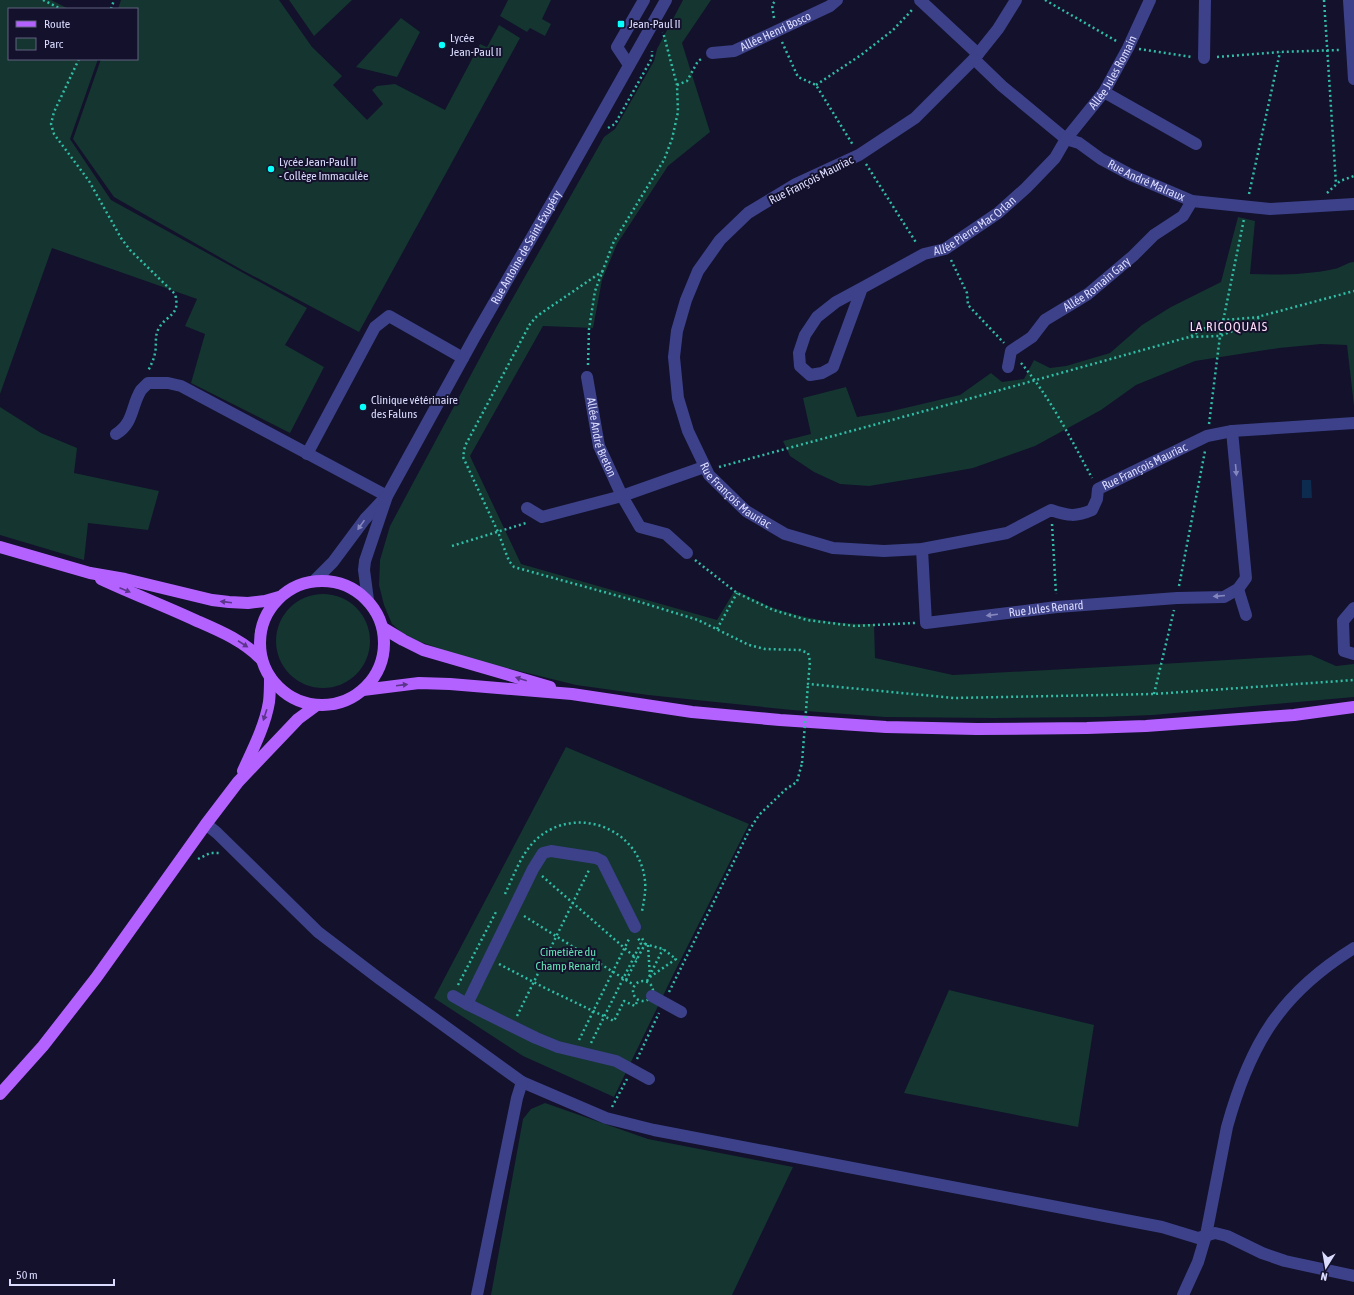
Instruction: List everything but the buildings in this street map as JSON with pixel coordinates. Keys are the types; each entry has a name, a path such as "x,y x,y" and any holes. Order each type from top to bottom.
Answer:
{"main road":[{"path":"0,547 90,573 125,579 212,600 248,603 279,597"},
{"path":"90,573 123,590 221,631 240,642 253,650 262,660 270,677 279,688 290,696 303,702 317,705 330,705 354,697 373,679 380,667 384,654 385,641 383,628 377,613 368,600 357,590 344,584 329,580 315,580 289,589 271,606 265,616 260,637 262,660"},
{"path":"383,628 423,650 572,694"},
{"path":"238,782 267,712 270,677"},
{"path":"363,690 419,683 450,684 572,694 645,706 737,716 846,725 1013,730 1146,726 1294,715 1354,707"},
{"path":"0,1094 43,1046 96,978 206,824 238,782 298,719 317,705"},
{"path":"1294,715 1354,716"}],"street":[{"path":"629,65 616,47 644,0"},
{"name":"Rue Antoine de Saint-Exupéry","path":"368,600 364,576 365,561 387,496 463,358 552,204 666,0"},
{"name":"Allée Henri Bosco","path":"712,53 734,51 830,6 837,0"},
{"name":"Rue André Malraux","path":"921,0 976,56 1002,86 1066,140 1079,143 1101,159 1131,175 1192,201 1247,208 1270,209 1354,204"},
{"name":"Rue François Mauriac","path":"1016,0 998,29 976,56 915,118 859,155 796,184 748,213 720,240 698,271 686,300 677,331 674,357 678,398 688,431 709,475 746,511 785,534 834,548 884,551 922,549 1007,533 1051,510 1063,514 1080,515 1092,510 1097,499 1098,489 1208,436 1232,431 1354,423"},
{"name":"Allée Jules Romain","path":"1066,140 1104,92 1128,48 1150,0"},
{"path":"1204,58 1205,0"},
{"path":"1349,0 1354,79"},
{"path":"1104,92 1196,144"},
{"name":"Allée Pierre Mac Orlan","path":"862,288 833,367 822,373 810,375 800,366 799,353 805,334 816,317 836,302 924,254 945,248 998,213 1026,188 1055,158 1066,140"},
{"name":"Allée Romain Gary","path":"1008,367 1011,351 1032,337 1045,320 1088,294 1133,256 1154,235 1183,216 1192,201"},
{"path":"307,454 375,327 389,316 463,358"},
{"name":"Allée André Breton","path":"588,377 599,446 622,496 640,527 666,534 687,553"},
{"path":"116,434 123,430 130,420 141,390 148,383 168,383 181,386 387,496"},
{"path":"1232,431 1246,578 1238,589 1246,615"},
{"path":"527,508 542,517 622,496 704,467"},
{"name":"Rue Antoine de Saint-Exupéry","path":"315,580 333,562 365,518 387,496"},
{"path":"922,549 926,623"},
{"name":"Rue Jules Renard","path":"926,623 1057,607 1177,598 1224,597 1238,589"},
{"path":"1354,608 1343,621 1344,651 1354,654"},
{"path":"206,824 318,932 381,980 522,1082 606,1118 678,1134 1162,1227 1198,1238 1215,1233 1227,1236 1262,1253 1285,1261 1354,1276"},
{"path":"467,1004 543,853 551,851 596,858 602,861 634,928"},
{"path":"1183,1295 1198,1262 1206,1235 1227,1127 1238,1092 1257,1047 1274,1018 1306,982 1354,948"},
{"path":"453,996 512,1027 552,1045 616,1061 648,1079"},
{"path":"652,996 681,1012"},
{"path":"477,1295 517,1098 522,1082"}],"path":[{"path":"43,0 58,8"},
{"path":"776,0 772,4 777,31 798,77 816,85 859,155 924,254"},
{"path":"816,85 861,55 893,30 921,0"},
{"path":"1324,0 1336,184"},
{"path":"588,377 589,329 595,291 614,241 657,172 670,146 678,112 677,85 663,32"},
{"path":"1154,694 1177,598 1208,436 1220,336 1280,52"},
{"path":"677,85 687,81 698,61 712,53"},
{"path":"79,60 54,112 51,124 54,134 88,181 121,238 130,250 176,294 176,309 159,328 156,336 155,354 148,371 148,383"},
{"path":"1321,206 1326,195 1336,184 1354,176"},
{"path":"603,271 537,316 530,324 464,446 463,457 498,532 509,561 514,566 698,620 749,645 766,649 800,650 808,653 810,660 802,763 796,782 786,789 759,815 750,829 632,1069 606,1118"},
{"path":"704,467 718,468 1189,337 1224,320 1260,316 1354,290"},
{"path":"1189,337 1220,336 1250,324 1260,316"},
{"path":"1051,510 1057,607"},
{"path":"452,546 542,517"},
{"path":"687,553 736,593 773,610 807,620 855,626 926,623"},
{"path":"717,629 736,593"},
{"path":"808,684 954,698 1154,694 1354,680"},
{"path":"504,895 521,859 538,838 553,828 563,824 580,822 598,824 616,832 623,837 636,852 644,871 644,901 634,928 578,1042 581,1053"},
{"path":"192,862 210,853 223,853"},
{"path":"512,1027 596,858"},
{"path":"521,859 637,959"},
{"path":"453,996 498,909"},
{"path":"513,910 634,985"},
{"path":"634,928 637,928 646,944 650,977"},
{"path":"581,1053 605,1016 641,943 634,928"},
{"path":"646,944 663,949 676,959 650,977"},
{"path":"626,980 646,944"},
{"path":"648,981 663,949"},
{"path":"476,951 534,983 614,1020 624,1001 635,1006 638,1000"}],"green space":[{"path":"0,0 51,0 67,8 8,8 8,60 98,60 70,139 111,200 307,308 285,345 324,367 290,433 191,383 205,334 185,326 197,299 52,248 0,394"},
{"name":"Lycée Jean-Paul II - Collège Immaculée","path":"121,0 279,0 312,47 342,76 333,85 367,120 383,104 372,90 377,86 395,84 445,110 480,44 487,47 499,25 520,38 359,332 242,270 114,197 73,139 101,60 138,60 138,8 118,8"},
{"path":"289,0 352,0 314,36"},
{"path":"508,0 551,0 542,19 551,24 545,36 530,28 527,32 500,16"},
{"path":"683,0 711,0 682,43 710,132 668,166 617,244 602,280 593,328 543,326 470,456 521,564 717,620 735,590 774,608 798,615 836,622 874,624 875,658 953,675 1311,655 1336,666 1354,664 1354,697 1153,715 1103,717 885,717 792,710 648,695 576,685 487,663 443,650 418,641 401,632 392,624 384,605 379,585 380,560 390,526 497,326 604,137 615,129 654,61 657,49"},
{"path":"401,18 420,32 397,77 356,67"},
{"path":"1238,217 1255,221 1250,274 1282,274 1324,271 1354,262 1354,406 1347,345 1321,344 1279,348 1195,361 1136,385 1101,410 1035,446 973,468 869,486 840,484 814,472 790,456 783,441 811,434 803,398 846,387 857,417 888,412 960,395 991,373 1002,382 1024,379 1034,360 1050,368 1066,366 1110,353 1142,325 1171,307 1221,282"},
{"path":"0,407 41,433 77,448 74,473 159,491 148,530 88,523 84,560 0,535"},
{"path":"323,594 341,598 356,608 366,623 370,641 366,659 356,674 341,684 323,688 305,684 290,674 280,659 276,641 280,623 290,608 305,598"},
{"name":"Cimetière du Champ Renard","path":"566,747 749,824 614,1097 523,1056 434,998"},
{"path":"949,990 1094,1025 1078,1127 904,1093"},
{"path":"545,1103 648,1139 793,1167 732,1295 491,1295 523,1119 531,1109"}],"water":[{"path":"1302,480 1311,480 1312,498 1302,498"}],"place":[{"name":"Jean-Paul II","path":"621,24"},
{"name":"Lycée Jean-Paul II","path":"442,45"},
{"name":"Lycée Jean-Paul II - Collège Immaculée","path":"271,169"},
{"name":"Clinique vétérinaire des Faluns","path":"363,407"}],"district":[{"name":"LA RICOQUAIS","path":"1229,326"}]}
